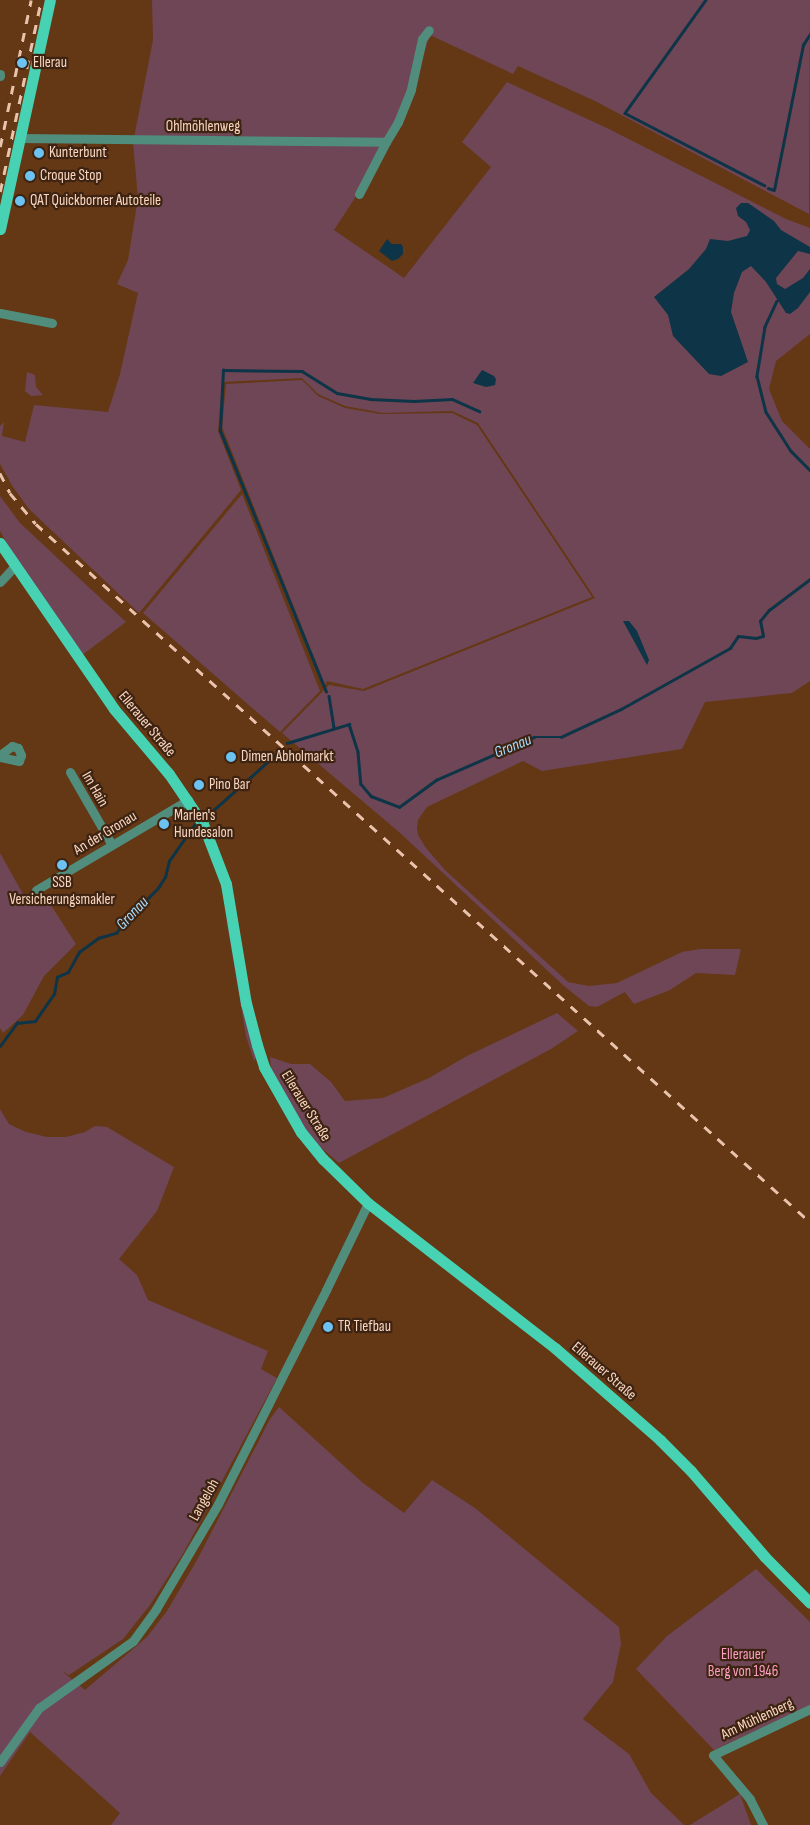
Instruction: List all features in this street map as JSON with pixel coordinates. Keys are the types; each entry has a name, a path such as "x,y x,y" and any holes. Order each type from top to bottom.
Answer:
{"main road":[{"path":"0,229 50,0"},
{"name":"Ellerauer Straße","path":"0,543 114,709 151,751 188,800 213,845 226,884 246,1004 264,1067 301,1132 323,1159 368,1203 555,1348 660,1440 692,1471 765,1557 810,1603"}],"street":[{"path":"360,194 398,122 411,89 422,39 429,30"},
{"name":"Ohlmöhlenweg","path":"20,138 386,142"},
{"path":"0,313 52,323"},
{"path":"0,582 15,566"},
{"name":"Im Hain","path":"70,772 112,845"},
{"name":"An der Gronau","path":"36,890 188,800"},
{"name":"Langeloh","path":"0,1762 38,1708 133,1641 156,1609 218,1504 368,1203"},
{"name":"Am Mühlenberg","path":"762,1825 750,1799 713,1755 810,1710"}],"green space":[{"path":"152,0 810,0 809,214 595,101 518,66 513,74 430,35 400,129 334,230 404,278 491,167 462,142 507,82 607,128 786,219 810,228 810,334 776,361 769,389 782,421 810,449 810,681 792,693 705,702 682,749 542,771 523,761 427,807 418,820 417,827 418,835 426,848 445,870 568,982 589,986 617,983 682,952 700,949 741,949 735,975 696,973 670,990 634,1004 625,992 597,1007 589,1006 564,986 399,832 282,733 329,685 364,691 595,598 478,423 452,411 383,413 345,406 318,394 302,378 222,382 218,431 241,490 139,613 29,509 13,487 0,464 0,426 4,422 2,436 25,442 34,405 108,412 120,374 138,293 117,284 128,260 138,198 133,143 153,40"},
{"path":"27,372 35,375 36,387 43,395 31,396 25,391"},
{"path":"302,380 318,396 345,408 380,414 452,413 477,425 592,597 363,689 327,681 325,685 222,427 226,384"},
{"path":"242,494 320,691 280,732 143,613"},
{"path":"0,496 20,523 126,622 81,656 21,568 0,531"},
{"path":"0,853 27,901 43,893 76,944 44,976 23,1015 3,1033 0,1028"},
{"path":"225,912 257,1057 254,1061 246,1036"},
{"path":"557,1013 578,1031 551,1049 339,1163 319,1146 307,1132 271,1069 270,1057 291,1064 310,1064 331,1082 345,1101 383,1098 429,1078 467,1056"},
{"path":"0,1109 9,1124 26,1132 47,1137 66,1137 85,1132 95,1126 107,1127 174,1167 157,1211 119,1259 137,1275 148,1300 268,1351 261,1369 277,1378 184,1552 150,1605 123,1639 69,1675 62,1671 85,1690 147,1637 167,1611 197,1560 270,1419 279,1407 363,1483 404,1513 432,1480 475,1508 619,1627 621,1644 613,1682 583,1719 629,1754 651,1793 684,1825 111,1825 120,1813 30,1732 0,1776"},
{"name":"Ellerauer Berg von 1946","path":"756,1569 810,1622 810,1705 714,1750 636,1669 667,1636"},
{"path":"740,1794 751,1825 690,1825"}],"water":[{"path":"741,203 748,203 774,221 781,230 810,247 810,254 798,251 776,278 777,284 785,289 803,278 810,269 810,292 798,308 790,314 786,313 766,282 751,266 742,272 734,293 731,312 748,362 721,376 709,374 673,336 668,315 654,297 689,269 706,249 710,239 728,241 747,236 750,230 746,222 738,216 736,208"},
{"path":"387,239 392,244 401,244 403,247 403,254 398,259 392,261 379,251"},
{"path":"482,370 494,376 496,379 495,385 486,387 473,383"},
{"path":"623,621 629,621 637,631 649,660 647,665"}],"waterway":[{"path":"706,0 625,113 764,185"},
{"path":"768,188 774,190 803,45 810,34"},
{"path":"777,301 765,327 757,376 766,412 791,451 810,470"},
{"path":"326,692 220,431 223,370 302,371 337,393 370,399 414,401 452,399 479,411"},
{"name":"Gronau","path":"287,743 349,724 358,752 361,784 371,796 399,807 436,780 534,737 561,737 621,709 730,648 738,636 756,638 763,636 760,621 769,610 810,579"},
{"path":"329,696 334,727"},
{"name":"Gronau","path":"208,815 274,756"},
{"name":"Gronau","path":"0,1046 17,1023 35,1021 54,994 57,977 68,972 79,952 98,938 116,933 127,919 158,888 165,877 169,861 194,825"}],"railway":[{"path":"0,147 31,0"},
{"path":"0,192 41,0"},
{"path":"0,473 10,493 36,524 810,1222"}],"place":[{"name":"Ellerau","path":"22,63"},
{"name":"Kunterbunt","path":"39,153"},
{"name":"Croque Stop","path":"30,176"},
{"name":"QAT Quickborner Autoteile","path":"20,201"},
{"name":"Dimen Abholmarkt","path":"231,757"},
{"name":"Pino Bar","path":"199,785"},
{"name":"Marlen's Hundesalon","path":"164,824"},
{"name":"SSB Versicherungsmakler","path":"62,865"},
{"name":"TR Tiefbau","path":"328,1327"}]}
